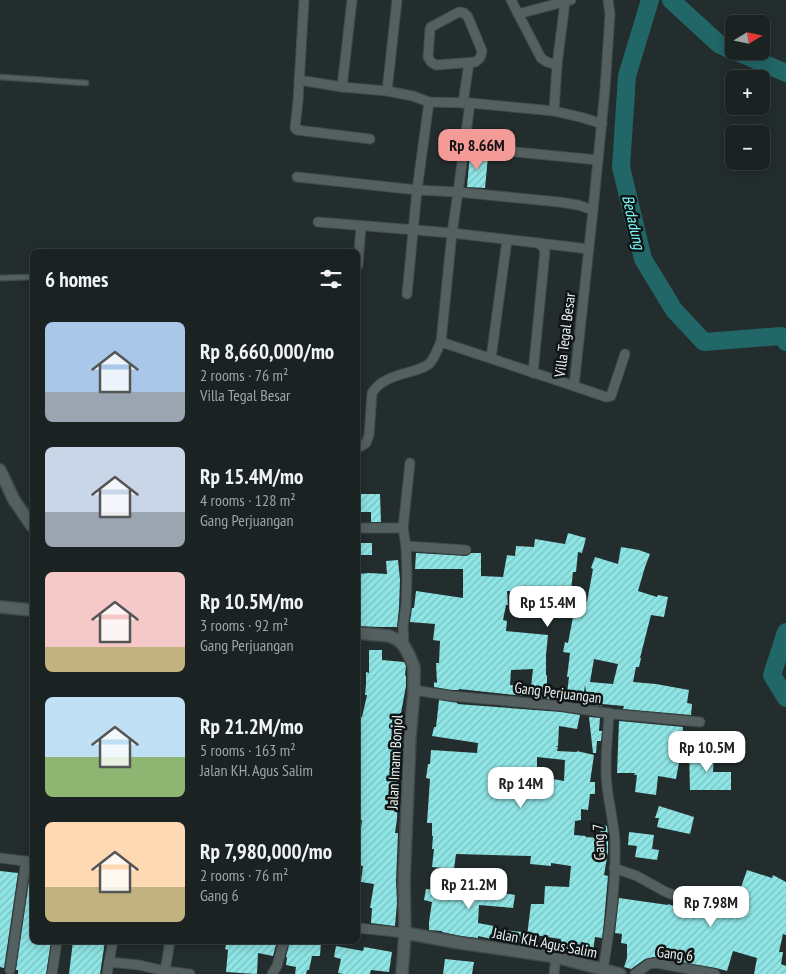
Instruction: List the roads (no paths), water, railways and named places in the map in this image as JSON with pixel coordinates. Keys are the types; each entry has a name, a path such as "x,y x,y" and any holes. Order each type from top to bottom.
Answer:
{"street":[{"path":"304,0 295,125 297,130 370,139"},
{"path":"342,87 352,0"},
{"path":"387,92 397,0"},
{"path":"511,0 541,58 556,65"},
{"name":"Villa Tegal Besar","path":"441,342 574,386 602,124 610,14 608,0"},
{"path":"518,14 568,1 556,65 554,111"},
{"path":"459,12 466,15 482,51 480,59 469,63 436,65 431,62 428,56 431,27 459,12"},
{"path":"360,447 366,443 369,435 372,393 375,389 385,380 424,367 430,362 441,342 452,233 464,147 469,63"},
{"path":"299,80 413,96 429,102 466,103 554,111 602,124"},
{"path":"407,294 417,190 429,102"},
{"path":"464,147 598,160"},
{"path":"297,177 417,190 559,202 593,210"},
{"path":"318,222 452,233 589,248"},
{"path":"359,249 361,226"},
{"path":"491,358 506,240"},
{"path":"533,373 544,251 538,243"},
{"path":"574,386 606,397 611,396 625,354"},
{"path":"404,646 406,546 404,528 410,463"},
{"path":"0,470 14,500 30,523"},
{"path":"360,528 404,528"},
{"path":"406,546 466,550"},
{"path":"0,607 30,610"},
{"path":"360,633 390,636 404,646"},
{"name":"Jalan Imam Bonjol","path":"402,974 407,806 414,690 414,667 404,646"},
{"name":"Gang Perjuangan","path":"414,690 451,696 562,706 609,713 700,722"},
{"name":"Gang 7","path":"602,969 614,868 615,842 607,786 606,762 609,713"},
{"path":"0,858 29,861 6,971"},
{"path":"614,868 637,876 685,900 704,905"},
{"path":"360,928 404,933"},
{"name":"Jalan KH. Agus Salim","path":"404,933 556,957 620,974"},
{"path":"52,974 57,944"},
{"path":"108,974 113,944"},
{"path":"164,970 169,944"},
{"path":"272,974 277,966 283,944"},
{"path":"554,974 556,957"},
{"path":"110,962 190,974"},
{"name":"Gang 6","path":"635,974 649,964 656,963 714,974"}],"lane":[{"path":"0,77 86,83"},
{"path":"0,278 30,276"}],"waterway":[{"name":"Bedadung","path":"650,0 627,76 621,167 643,259 674,310 704,342 781,336 786,342"},
{"path":"671,0 720,45 725,47"},
{"path":"756,60 786,73"},
{"name":"Bedadung","path":"786,632 772,675 786,698"}]}
